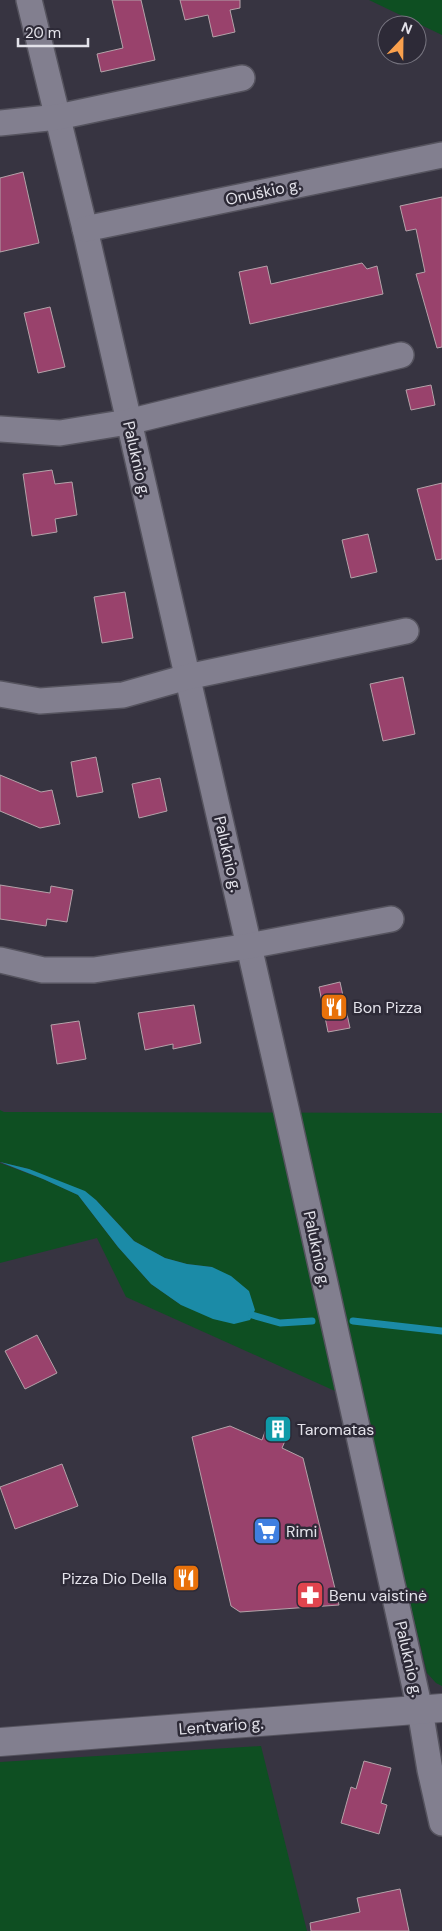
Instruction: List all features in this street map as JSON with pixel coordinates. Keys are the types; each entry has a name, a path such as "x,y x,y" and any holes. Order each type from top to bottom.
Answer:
{"main road":[{"name":"Lentvario g.","path":"0,1742 431,1709"}],"street":[{"name":"Paluknio g.","path":"29,0 58,117 249,946 431,1709 430,1770 442,1823"},
{"path":"0,123 58,117 242,78"},
{"name":"Onuškio g.","path":"84,229 442,155"},
{"path":"0,429 60,432 128,422 401,355"},
{"path":"0,694 40,701 122,695 187,677 406,631"},
{"path":"0,960 43,970 94,970 249,946 391,919"}],"green space":[{"path":"369,0 442,0 442,35 427,28 427,15 400,15"},
{"path":"0,1110 4,1112 442,1113 442,1686 436,1683 427,1673 358,1386 335,1391 126,1297 97,1238 0,1263 0,1163 43,1179 78,1195 118,1247 151,1284 181,1305 212,1267 187,1264 165,1258 134,1241 96,1200 29,1169 0,1162"},
{"path":"261,1746 307,1931 0,1931 0,1762"}],"water":[{"path":"0,1162 29,1169 85,1191 96,1200 134,1241 165,1258 187,1264 212,1267 231,1276 249,1291 255,1310 250,1320 234,1324 213,1319 181,1305 151,1284 118,1247 78,1195"}],"building":[{"path":"112,0 141,0 155,60 101,72 97,54 123,48"},
{"path":"180,0 240,0 240,8 230,10 235,32 213,37 208,15 185,20"},
{"path":"23,172 39,243 0,252 0,178"},
{"path":"442,197 442,347 437,348 416,274 425,272 416,229 406,231 400,206"},
{"path":"362,263 367,269 377,266 383,294 250,324 239,272 267,266 271,284"},
{"path":"50,307 65,367 38,373 24,313"},
{"path":"431,385 435,405 411,410 406,390"},
{"path":"52,470 55,484 72,482 77,515 55,519 57,532 32,536 23,474"},
{"path":"442,483 442,559 436,560 417,489"},
{"path":"368,534 377,572 351,578 342,540"},
{"path":"125,592 133,638 102,643 94,597"},
{"path":"403,677 415,734 383,741 370,684"},
{"path":"96,757 103,792 77,797 71,762"},
{"path":"0,775 41,792 52,790 60,824 40,828 0,811"},
{"path":"160,778 167,811 139,818 132,784"},
{"path":"0,885 50,893 51,886 73,890 67,922 47,919 46,926 0,919"},
{"name":"Bon Pizza","path":"340,982 350,1028 328,1032 319,987"},
{"path":"194,1005 201,1043 173,1049 173,1044 145,1050 138,1013"},
{"path":"79,1021 86,1059 57,1064 51,1025"},
{"path":"37,1335 57,1373 25,1389 5,1351"},
{"name":"Rimi","path":"269,1421 290,1429 282,1448 303,1458 339,1605 240,1612 231,1606 192,1437 230,1426 262,1440"},
{"path":"62,1464 78,1506 15,1529 0,1487"},
{"path":"364,1761 391,1768 381,1803 387,1805 379,1834 341,1823 351,1787 356,1789"},
{"path":"400,1889 409,1931 311,1931 310,1923 360,1912 357,1898"}],"waterway":[{"path":"252,1315 280,1323 312,1321"},
{"path":"353,1321 442,1331"}],"place":[{"name":"Bon Pizza","path":"334,1007"},
{"name":"Taromatas","path":"278,1429"},
{"name":"Rimi","path":"267,1531"},
{"name":"Pizza Dio Della","path":"186,1578"},
{"name":"Benu vaistinė","path":"310,1595"}]}
